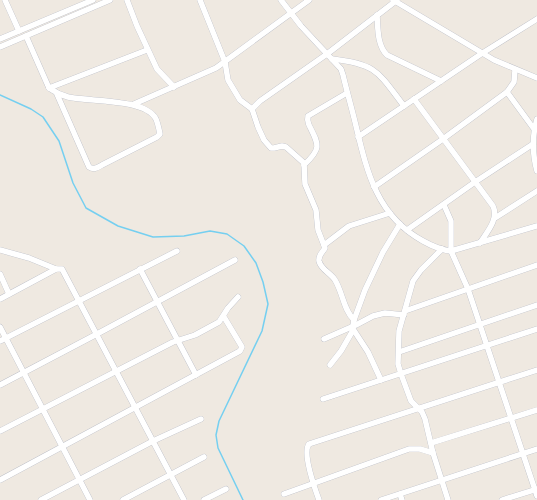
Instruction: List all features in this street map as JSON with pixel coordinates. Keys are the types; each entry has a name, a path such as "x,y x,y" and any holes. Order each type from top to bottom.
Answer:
{"street":[{"path":"5,0 19,31"},
{"path":"0,39 93,0"},
{"path":"0,47 110,0"},
{"path":"127,0 156,69 174,87"},
{"path":"200,0 225,62 228,80 240,100 252,110 267,144 272,148 282,146 286,147 298,157 304,165 305,184 316,210 318,230 325,249 320,255 319,262 336,281 347,311 354,320"},
{"path":"281,0 290,13 342,72 362,156 374,188 390,213 400,224 417,238 442,250 451,251 537,226"},
{"path":"134,104 174,87 225,62 309,0"},
{"path":"252,110 260,100 327,54 395,0 481,54 515,70 537,78"},
{"path":"378,15 379,40 386,54 441,80"},
{"path":"358,137 441,80 537,19"},
{"path":"26,36 49,88 69,97 134,104 150,112 156,118 160,134 158,138 94,169 89,166 56,92"},
{"path":"49,88 147,50"},
{"path":"332,59 358,62 373,70 379,74 404,106"},
{"path":"374,188 507,92 514,82 515,70"},
{"path":"507,92 534,129"},
{"path":"304,165 315,153 318,146 317,140 307,121 308,116 347,93"},
{"path":"414,99 493,206 495,218"},
{"path":"537,119 534,129 533,144 537,171"},
{"path":"407,230 475,182 533,144"},
{"path":"480,243 495,218 537,191"},
{"path":"444,204 450,221 451,251 468,289 536,491 502,500"},
{"path":"324,244 349,226 390,213"},
{"path":"330,365 341,351 353,328 354,320 372,275 383,252 400,224"},
{"path":"0,250 29,258 56,270"},
{"path":"442,250 416,276 413,281 399,331 398,366 412,401 425,419 433,453 448,500"},
{"path":"0,342 177,251"},
{"path":"0,384 235,260"},
{"path":"324,339 353,328 376,315 404,313 537,265"},
{"path":"0,299 56,270 62,269 80,300 184,500"},
{"path":"140,269 196,375"},
{"path":"0,274 9,294"},
{"path":"0,431 178,340 193,336 210,328 224,317 228,308 238,297"},
{"path":"399,352 480,323 537,305"},
{"path":"0,480 136,408 242,349 224,317"},
{"path":"0,327 90,500"},
{"path":"353,328 368,352 381,380"},
{"path":"323,399 537,329"},
{"path":"319,500 308,456 307,449 309,444 537,370"},
{"path":"431,443 537,410"},
{"path":"41,500 153,441 201,419"},
{"path":"284,494 409,449 420,448 433,453"},
{"path":"381,500 537,449"},
{"path":"123,500 204,456"},
{"path":"204,500 226,489"},
{"path":"400,494 402,500"}],"waterway":[{"path":"0,95 31,109 43,117 59,141 73,183 86,208 118,226 153,237 184,236 210,231 227,234 244,246 256,263 263,282 268,304 262,331 219,421 216,435 218,448 243,500"}]}
